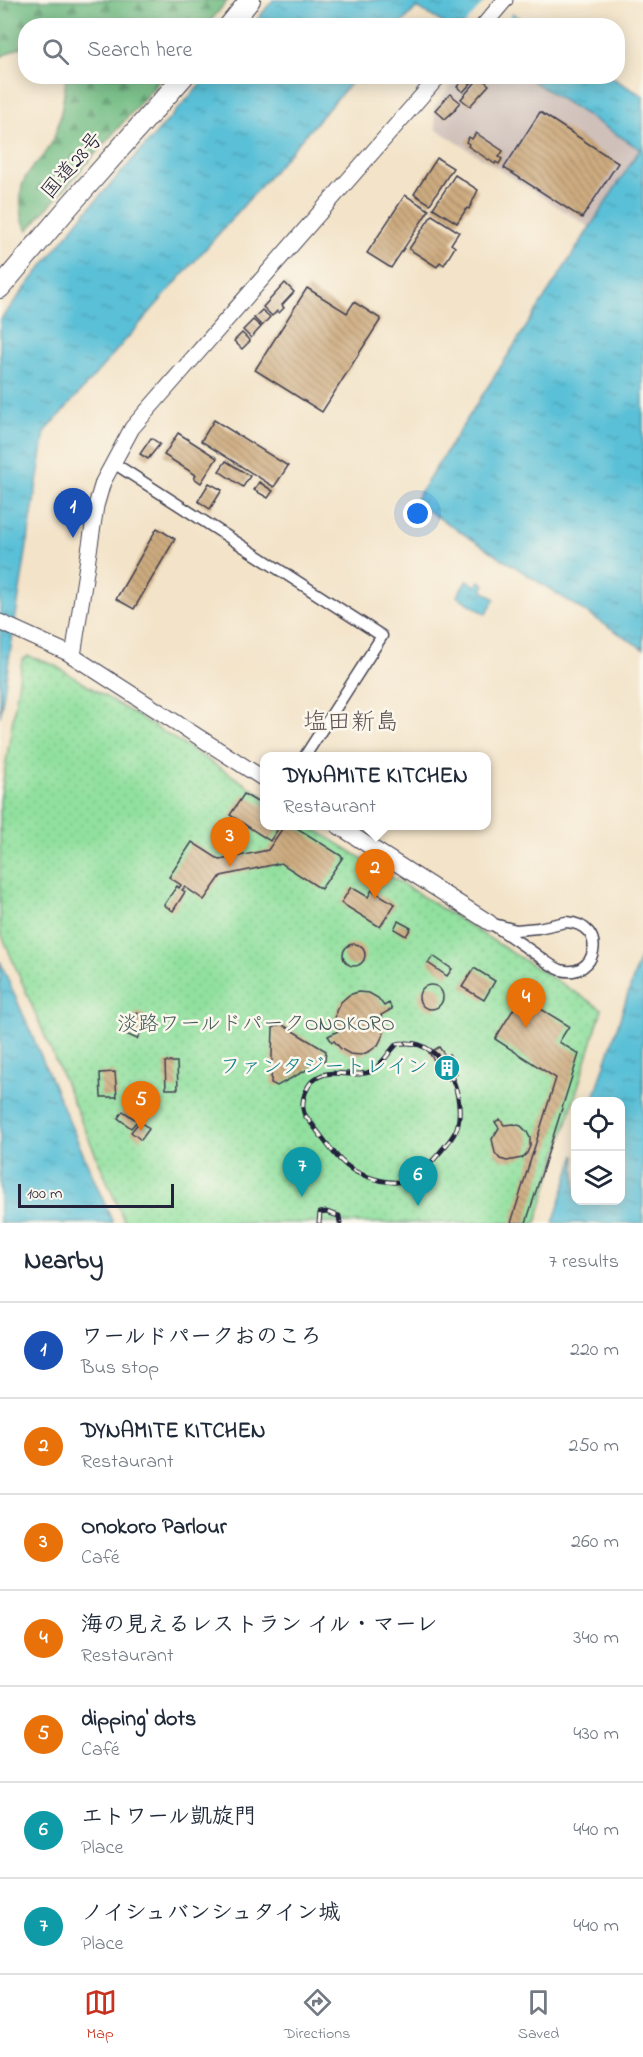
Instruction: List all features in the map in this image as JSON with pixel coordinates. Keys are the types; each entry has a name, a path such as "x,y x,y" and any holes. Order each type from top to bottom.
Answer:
{"highway":[{"path":"235,18 250,0"},
{"name":"国道28号","path":"0,288 177,84"}],"street":[{"path":"490,18 505,0"},
{"path":"73,656 96,506 112,462 132,428 432,84"},
{"path":"112,462 382,636 308,752"},
{"path":"0,622 73,656 260,776"},
{"path":"346,830 559,969 570,971 581,968 592,955 594,944 590,933 575,922 516,930 490,923"}],"shaded area":[{"path":"452,84 536,84 639,149 589,227 436,129 434,107"}],"green space":[{"path":"0,0 228,0 213,18 18,18 18,48 0,57"},
{"path":"65,84 157,84 28,230 23,222 22,185 48,150 62,109"},
{"name":"淡路ワールドパークONOKORO","path":"28,656 54,665 260,793 260,830 316,830 602,1009 575,1097 571,1097 571,1110 536,1223 125,1223 0,931 0,801 22,660"}],"water":[{"path":"273,0 491,0 520,18 435,18 417,7 407,18 258,18"},
{"path":"201,84 350,84 45,432 0,717 0,320 83,215"},
{"path":"537,84 623,84 643,96 643,649 414,502 640,149"},
{"path":"467,580 476,586 480,581 485,585 482,590 495,599 486,614 457,596"},
{"path":"643,948 643,1223 553,1223 571,1167 571,1205 625,1205 625,1097 594,1097"},
{"path":"0,961 113,1223 0,1223"}],"pier":[{"path":"486,0 496,0 514,11 508,18 470,18"}],"building":[{"path":"459,84 470,84 463,92 457,87"},
{"path":"474,84 489,85 470,106 461,99"},
{"path":"450,94 460,102 445,119 435,110"},
{"path":"540,112 618,163 582,218 504,168"},
{"path":"476,133 503,151 499,157 502,159 499,164 496,162 495,164 468,146 466,142 469,137 472,139"},
{"path":"437,158 453,168 430,204 414,194"},
{"path":"455,175 478,190 469,209 467,208 457,223 433,208"},
{"path":"405,195 429,210 391,268 367,253"},
{"path":"432,215 459,232 451,244 455,247 444,265 440,262 437,267 409,249"},
{"path":"285,283 294,292 282,305 284,308 272,316 263,307"},
{"path":"307,288 347,313 354,302 381,319 322,412 255,370"},
{"path":"262,310 270,317 262,326 254,318"},
{"path":"253,320 261,327 251,338 243,330"},
{"path":"242,333 250,341 242,349 234,341"},
{"path":"214,420 288,466 274,487 201,441"},
{"path":"178,433 217,458 201,483 194,478 196,475 164,455"},
{"path":"151,438 160,444 148,459 140,454"},
{"path":"226,461 250,476 243,487 219,471"},
{"path":"259,482 273,491 268,498 254,490"},
{"path":"209,483 222,490 210,509 198,501"},
{"path":"157,528 175,539 134,609 116,599"},
{"path":"244,794 260,804 260,830 277,830 270,841 230,815"},
{"path":"281,830 300,830 343,857 321,889 281,863 221,876 204,900 185,887 182,890 185,892 173,911 164,905 177,886 179,888 181,885 169,877 192,842 220,860 268,850"},
{"path":"351,887 368,897 372,890 395,904 380,927 341,903"},
{"path":"398,921 411,928 406,936 394,929"},
{"path":"354,944 362,947 365,955 362,963 354,966 346,963 343,955 346,947"},
{"path":"433,956 452,969 447,976 428,963"},
{"path":"474,968 495,981 484,1000 462,987"},
{"path":"431,985 440,988 443,997 440,1006 431,1009 422,1006 419,997 422,988"},
{"path":"358,992 369,993 378,998 384,1006 389,1003 392,1009 381,1015 384,1025 383,1035 378,1045 361,1055 350,1054 341,1049 328,1036 338,1031 335,1021 336,1011 341,1002 349,995"},
{"path":"521,997 569,1026 559,1042 579,1054 526,1223 511,1223 556,1078 495,1039"},
{"path":"137,1012 148,1017 137,1039 126,1034"},
{"path":"281,1024 326,1051 325,1060 277,1086 271,1083 273,1028"},
{"name":"ファンタジートレイン","path":"439,1047 446,1057 449,1054 453,1060 449,1062 457,1073 448,1080 429,1053"},
{"path":"165,1062 177,1062 178,1089 166,1089"},
{"path":"115,1072 117,1097 101,1097 100,1073"},
{"path":"123,1111 137,1121 131,1128 118,1118"},
{"path":"500,1119 504,1125 521,1126 527,1132 530,1146 522,1158 507,1161 500,1159 495,1153 492,1139 499,1128 495,1122"},
{"path":"140,1121 149,1129 141,1140 131,1132"}],"railway":[{"path":"406,1043 419,1045 431,1051 449,1071 458,1098 458,1124 451,1138 424,1170 407,1180 388,1182 363,1175 348,1167 306,1117 303,1103 308,1087 314,1079 331,1073 359,1074 372,1071 397,1044 406,1043"},
{"path":"319,1223 320,1213 326,1212 339,1216 340,1223"}],"place":[{"name":"ワールドパークおのころ","path":"73,538"},
{"name":"Onokoro Parlour","path":"230,867"},
{"name":"DYNAMITE KITCHEN","path":"375,899"},
{"name":"海の見えるレストラン イル・マーレ","path":"526,1028"},
{"name":"ファンタジートレイン","path":"447,1068"},
{"name":"dipping' dots","path":"141,1131"},
{"name":"ノイシュバンシュタイン城","path":"302,1197"},
{"name":"エトワール凱旋門","path":"418,1206"}],"district":[{"name":"塩田新島","path":"351,723"}]}
